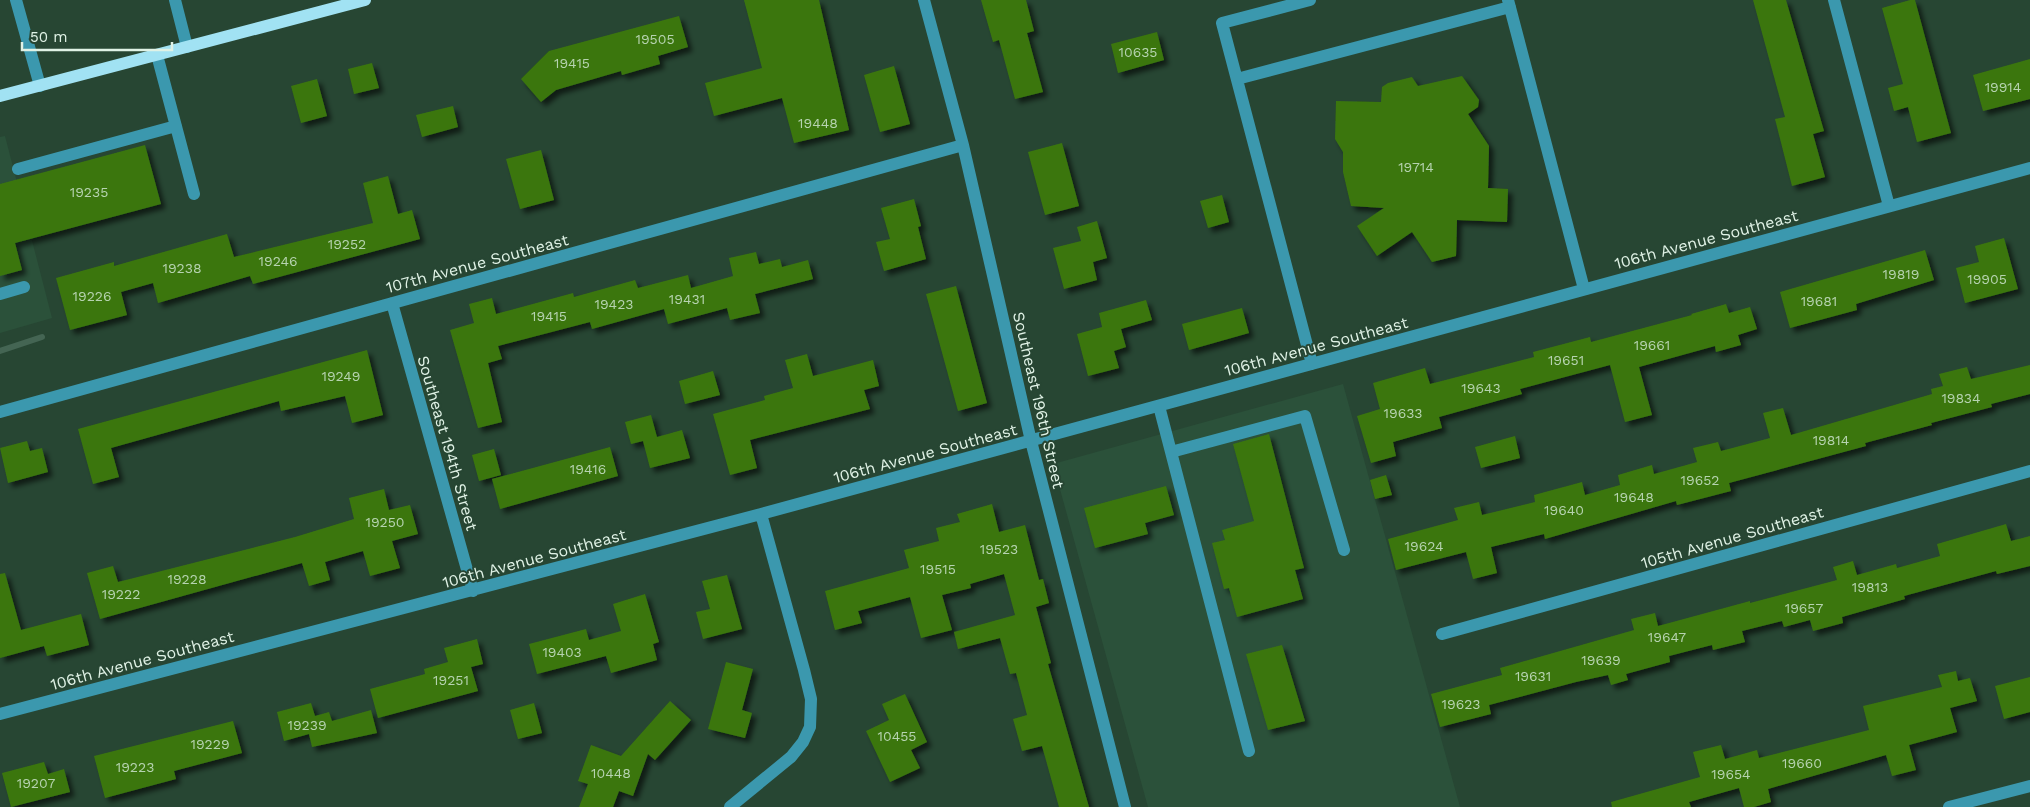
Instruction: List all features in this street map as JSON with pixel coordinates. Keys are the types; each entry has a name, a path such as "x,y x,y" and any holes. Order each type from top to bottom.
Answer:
{"main road":[{"path":"0,96 365,0"}],"street":[{"path":"16,0 40,86"},
{"path":"175,0 187,47"},
{"name":"Southeast 196th Street","path":"924,0 963,145 1031,441 1125,807"},
{"path":"1310,0 1222,23 1312,364"},
{"path":"1834,0 1889,206"},
{"path":"1237,79 1509,4 1584,289"},
{"path":"157,55 194,194"},
{"path":"18,169 176,126"},
{"name":"107th Avenue Southeast","path":"0,412 963,145"},
{"name":"106th Avenue Southeast","path":"0,714 761,514 2030,168"},
{"path":"0,294 24,287"},
{"name":"Southeast 194th Street","path":"392,303 473,591"},
{"path":"1159,406 1249,750"},
{"path":"1171,452 1305,416 1344,550"},
{"name":"105th Avenue Southeast","path":"1442,634 2030,471"},
{"path":"730,807 791,757 803,742 810,727 811,699 761,514"},
{"path":"1949,807 2030,786"}],"shaded area":[{"path":"5,136 52,318 0,333 0,137"},
{"path":"1343,384 1460,807 1148,807 1053,464"}],"building":[{"path":"744,0 819,0 849,130 794,143 782,98 714,116 705,83 762,68"},
{"path":"981,0 1026,0 1034,31 1027,33 1043,92 1015,99 999,40 993,42"},
{"path":"1753,0 1786,0 1824,131 1813,134 1825,177 1792,186 1775,119 1785,117"},
{"path":"1915,0 1951,133 1917,142 1908,107 1894,111 1888,88 1903,84 1882,8"},
{"path":"679,16 688,47 658,56 660,64 622,75 621,71 556,90 541,102 521,79 549,51"},
{"path":"1157,32 1164,60 1118,73 1111,44"},
{"path":"2030,59 2030,99 1983,111 1973,75"},
{"path":"372,63 379,88 354,94 348,69"},
{"path":"894,66 910,124 880,132 864,75"},
{"path":"1462,76 1479,100 1478,107 1468,114 1489,146 1488,188 1508,189 1507,222 1457,220 1456,256 1432,262 1412,232 1377,256 1357,226 1384,208 1351,206 1343,172 1343,152 1335,139 1336,101 1381,102 1382,87 1388,83 1412,77 1418,86"},
{"path":"317,79 327,116 301,123 291,86"},
{"path":"453,106 458,127 422,137 416,115"},
{"path":"1062,143 1079,206 1045,215 1028,152"},
{"path":"145,145 161,204 15,243 22,270 0,276 0,184"},
{"path":"541,150 554,200 520,209 506,159"},
{"path":"388,176 398,214 412,210 420,239 253,284 250,276 158,303 153,283 121,292 127,315 70,330 56,278 114,262 114,266 227,234 234,257 373,223 363,183"},
{"path":"1222,195 1229,222 1208,228 1200,201"},
{"path":"914,199 921,226 918,227 926,259 884,271 876,242 890,239 881,208"},
{"path":"1097,221 1107,258 1093,262 1097,280 1064,289 1053,248 1081,241 1077,227"},
{"path":"2004,238 2018,289 1965,303 1956,268 1979,262 1975,246"},
{"path":"1925,250 1934,280 1856,304 1857,310 1790,328 1780,292"},
{"path":"756,252 759,264 780,259 782,267 808,260 813,279 755,294 760,313 730,320 727,308 668,324 664,309 592,329 590,322 498,346 502,359 488,363 502,422 478,428 450,330 474,323 469,304 492,298 496,314 573,293 574,297 635,280 638,288 688,275 691,288 733,276 729,258"},
{"path":"956,286 987,403 958,411 926,294"},
{"path":"1146,300 1152,320 1121,329 1126,347 1114,351 1119,368 1088,376 1077,334 1102,327 1099,313"},
{"path":"1726,304 1729,313 1750,307 1757,329 1738,335 1741,345 1716,352 1715,346 1639,367 1652,415 1625,422 1610,365 1520,389 1522,394 1439,417 1442,428 1393,442 1396,456 1371,463 1357,416 1380,409 1373,383 1425,368 1430,384 1534,357 1533,352 1590,337 1591,342"},
{"path":"1242,308 1249,333 1189,350 1182,324"},
{"path":"367,350 383,415 352,423 345,396 281,411 279,401 111,448 119,477 93,484 78,429"},
{"path":"807,354 813,376 873,360 879,386 864,390 870,409 750,440 757,468 730,475 713,414 765,400 764,396 793,388 785,360"},
{"path":"2030,365 2030,394 1991,404 1992,407 1931,423 1932,425 1865,443 1866,446 1729,483 1731,491 1677,505 1676,501 1545,539 1544,534 1491,547 1497,573 1473,579 1466,552 1396,570 1388,539 1458,520 1454,508 1479,502 1482,515 1535,502 1534,495 1582,482 1585,495 1620,485 1618,475 1652,465 1654,474 1697,462 1693,448 1718,442 1721,451 1770,438 1763,413 1783,408 1791,435 1932,394 1931,389 1943,386 1939,374 1967,367 1971,379"},
{"path":"713,371 720,395 685,404 679,381"},
{"path":"651,415 657,437 682,430 690,458 650,468 643,441 631,444 625,422"},
{"path":"1269,434 1304,568 1295,570 1303,599 1237,617 1229,588 1224,589 1212,543 1225,540 1222,530 1254,521 1233,444"},
{"path":"1515,436 1520,458 1481,468 1475,447"},
{"path":"27,441 30,451 42,448 48,472 8,483 0,448"},
{"path":"610,447 618,476 500,509 492,479"},
{"path":"494,449 501,475 479,481 472,455"},
{"path":"1386,475 1392,495 1375,499 1370,480"},
{"path":"1166,486 1174,515 1145,523 1148,534 1095,548 1084,508"},
{"path":"384,489 389,510 410,505 418,534 392,541 400,568 370,576 363,551 325,562 330,580 309,586 302,563 100,619 87,573 113,566 118,582 295,537 354,519 349,498"},
{"path":"992,504 999,532 1025,525 1039,580 1043,579 1049,603 1036,607 1051,663 1048,664 1089,807 1059,807 1042,746 1022,751 1013,719 1027,715 1016,673 1010,674 1000,638 958,649 954,632 1015,615 1004,574 970,584 971,588 942,595 952,630 921,638 910,597 858,611 862,623 835,630 825,591 909,568 904,550 939,541 936,528 960,522 957,514"},
{"path":"2006,524 2011,541 2030,536 2030,566 1997,574 1996,571 1904,596 1905,599 1842,617 1843,623 1813,631 1810,620 1784,627 1782,621 1742,631 1745,642 1713,650 1712,645 1669,656 1670,662 1626,674 1628,680 1611,685 1608,675 1576,682 1489,705 1491,714 1440,727 1431,694 1502,675 1500,668 1634,630 1631,619 1655,613 1658,626 1750,601 1750,603 1837,580 1833,567 1853,561 1857,575 1896,564 1897,568 1940,556 1937,544"},
{"path":"5,573 21,630 81,614 89,645 47,656 44,646 0,658 0,574"},
{"path":"727,575 742,629 703,639 696,612 710,609 702,581"},
{"path":"645,594 659,642 653,644 657,660 611,673 606,656 537,674 529,644 586,629 589,640 621,631 613,604"},
{"path":"477,639 483,664 471,667 478,691 378,718 370,689 425,674 424,669 448,662 444,648"},
{"path":"1282,645 1305,721 1268,730 1246,654"},
{"path":"726,662 753,669 742,710 752,713 745,738 708,729"},
{"path":"1956,671 1958,681 1970,678 1977,701 1950,708 1957,732 1909,745 1916,770 1892,776 1886,755 1768,789 1771,802 1754,807 1744,807 1739,788 1689,802 1691,807 1612,807 1611,802 1700,777 1693,752 1721,745 1725,759 1757,750 1759,758 1869,730 1863,706 1942,687 1938,675"},
{"path":"2030,677 2030,712 2004,719 1995,686"},
{"path":"905,694 927,742 911,750 920,768 890,782 866,731 889,720 882,704"},
{"path":"670,701 691,720 655,760 648,754 633,796 619,791 613,807 579,807 588,784 578,781 591,745 621,756"},
{"path":"311,703 315,716 329,712 332,721 371,710 377,733 312,747 309,734 284,741 277,712"},
{"path":"534,703 542,733 518,739 510,710"},
{"path":"233,721 242,753 174,771 176,779 105,798 94,756"},
{"path":"44,762 48,774 64,769 70,792 11,807 2,773"}],"waterway":[{"path":"0,351 42,337"}]}
